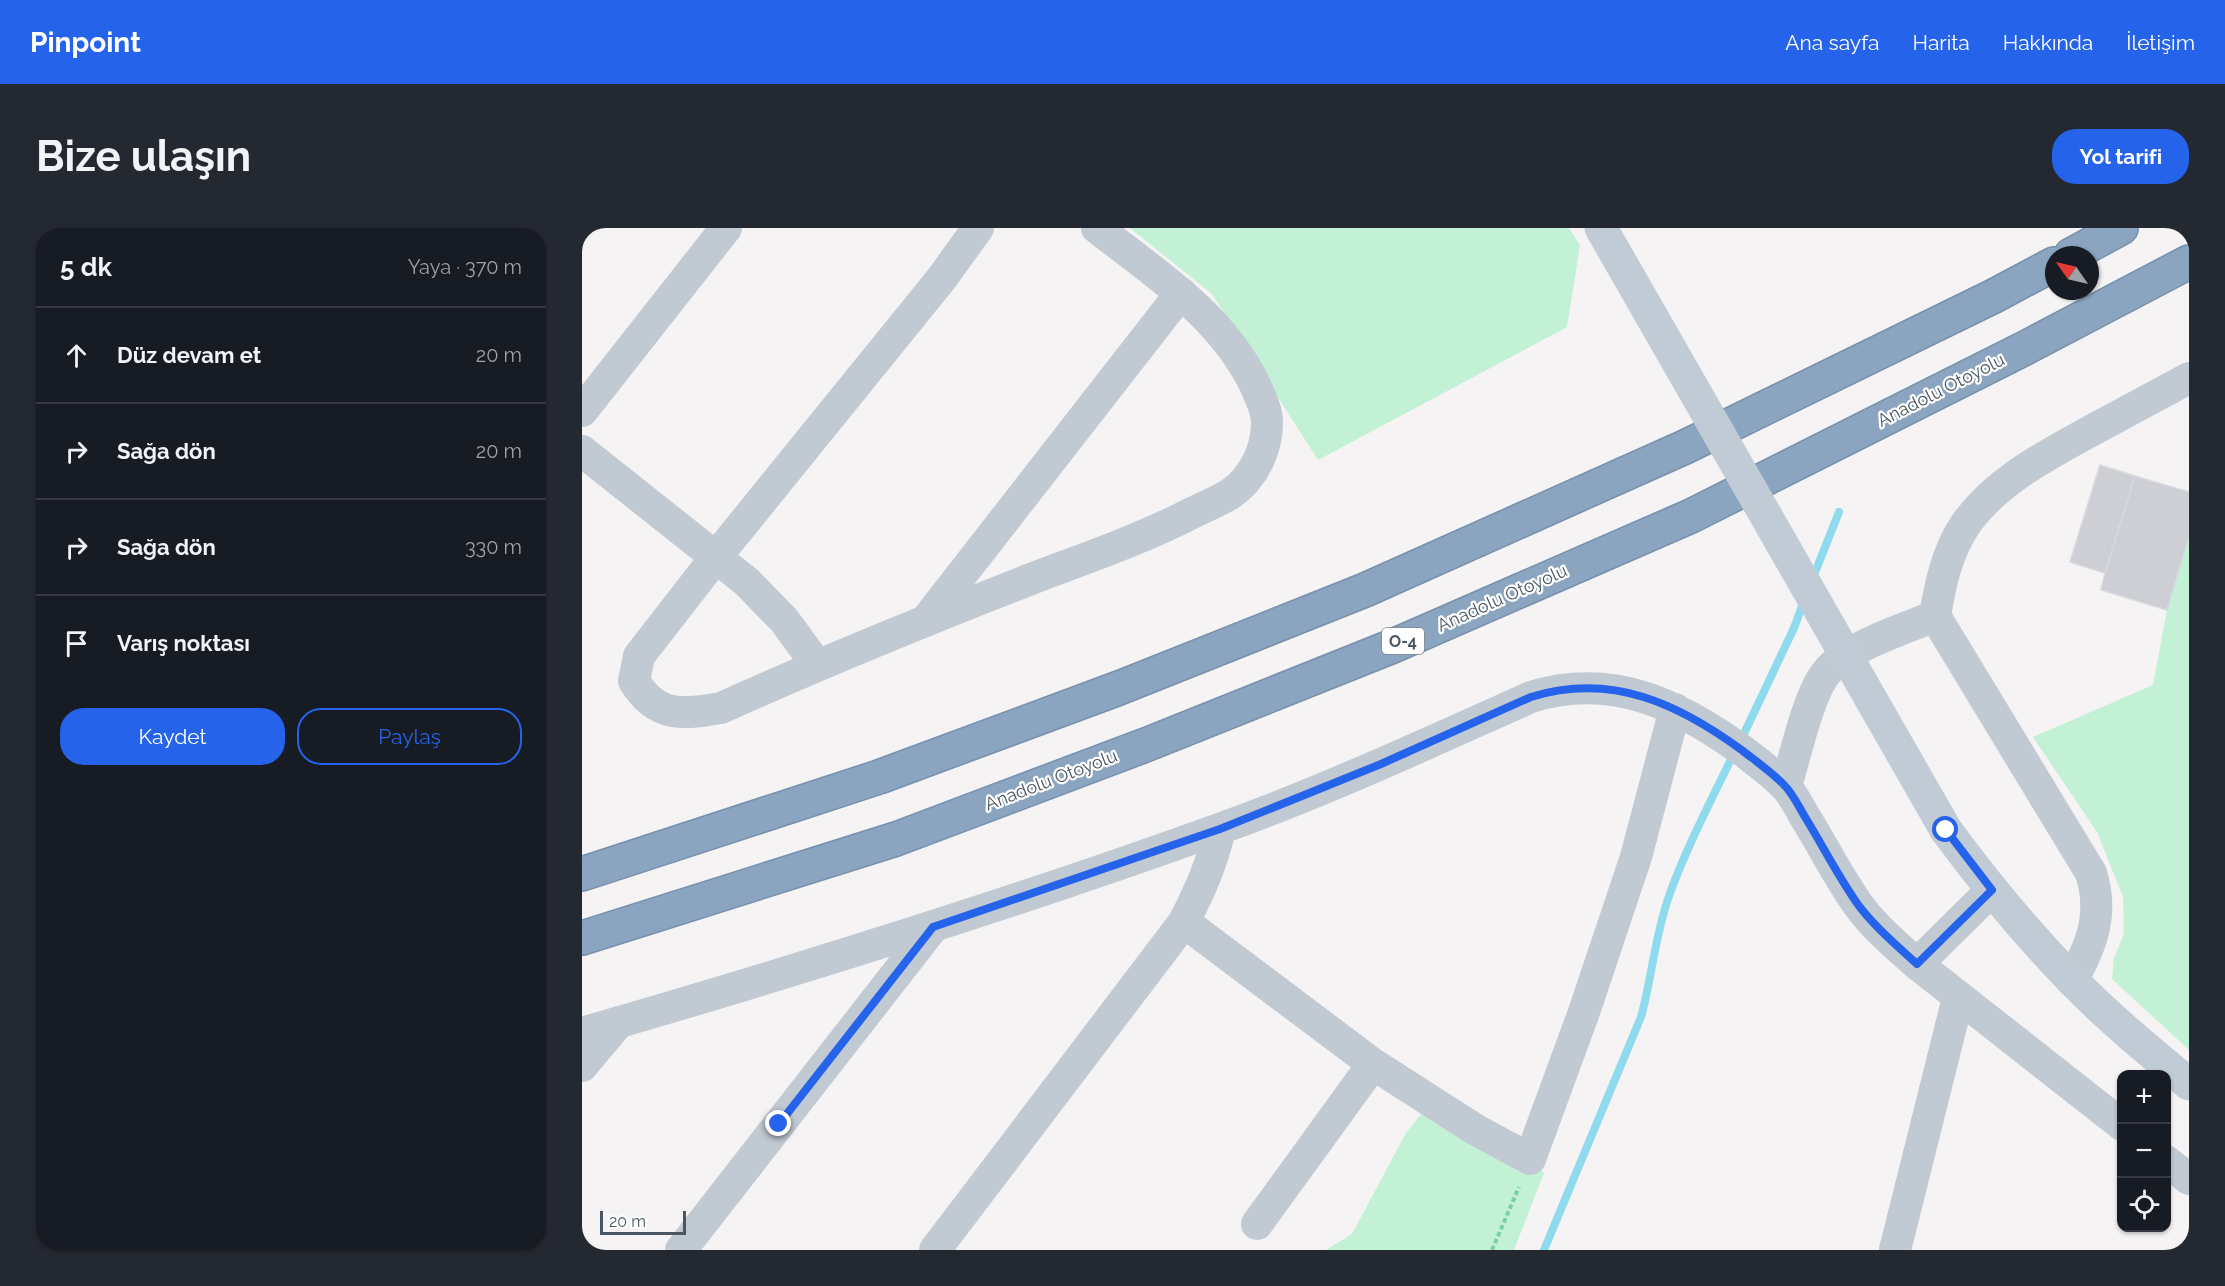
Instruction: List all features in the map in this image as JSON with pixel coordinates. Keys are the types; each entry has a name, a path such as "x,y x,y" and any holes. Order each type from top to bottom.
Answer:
{"highway":[{"path":"2088,246 2121,228"},
{"name":"Anadolu Otoyolu","path":"582,938 897,838 1148,744 1393,646 1691,516 2030,346 2189,262"},
{"path":"582,874 879,777 1119,688 1365,590 1684,447 1995,296 2045,269"}],"main road":[{"path":"1601,228 1946,830 1992,890 2072,981 2101,1009 2189,1084"}],"street":[{"path":"582,411 726,228"},
{"path":"978,228 942,278 716,557 639,656 634,681 642,695 657,706 688,714 722,708 817,665 926,620 1164,528 1230,494 1246,480 1255,467 1264,443 1267,419 1261,398 1244,362 1216,327 1181,293 1096,228"},
{"path":"926,620 1181,293"},
{"path":"2072,981 2088,952 2093,934 2097,893 2091,873 1935,616 1940,587 1952,550 1965,525 1982,505 2013,478 2064,446 2189,378"},
{"path":"582,452 747,582 784,620 817,665"},
{"path":"1786,786 1816,689 1826,672 1839,661 1879,638 1935,616"},
{"path":"582,1033 933,927 1220,829 1381,764 1531,697 1556,690 1583,687 1636,695 1675,709 1710,727 1753,759 1786,786 1859,906 1875,925 1958,998 2120,1124"},
{"path":"1184,922 1373,1064 1467,1124 1530,1159 1588,1000 1636,857 1675,709"},
{"path":"934,1250 1184,922 1214,859 1220,829"},
{"path":"1917,964 1992,890"},
{"path":"681,1250 933,927"},
{"path":"1895,1250 1958,998"},
{"path":"582,1066 619,1022"},
{"path":"1257,1224 1373,1064"},
{"path":"2171,1165 2189,1179"}],"path":[{"path":"1492,1250 1530,1159"}],"green space":[{"path":"1130,228 1569,228 1580,245 1567,327 1318,460 1212,294"},
{"path":"2189,537 2189,1050 2112,979 2114,958 2124,934 2123,897 2097,832 2033,737 2153,685 2167,610"},
{"path":"1421,1114 1495,1154 1530,1159 1544,1173 1514,1250 1326,1250 1352,1234 1406,1133"}],"building":[{"path":"2100,465 2135,476 2105,573 2070,562"},
{"path":"2135,476 2189,492 2189,537 2167,610 2101,590"}],"waterway":[{"path":"1812,580 1839,512"},
{"path":"1740,742 1794,628 1804,601"},
{"path":"1544,1250 1641,1017 1660,926 1669,896 1683,860 1734,753"}],"route":[{"path":"779,1124 933,927 1220,829 1381,764 1531,697 1556,690 1583,687 1608,689 1662,703 1710,727 1753,759 1786,786 1859,906 1875,925 1917,964 1992,890 1946,830"}]}
